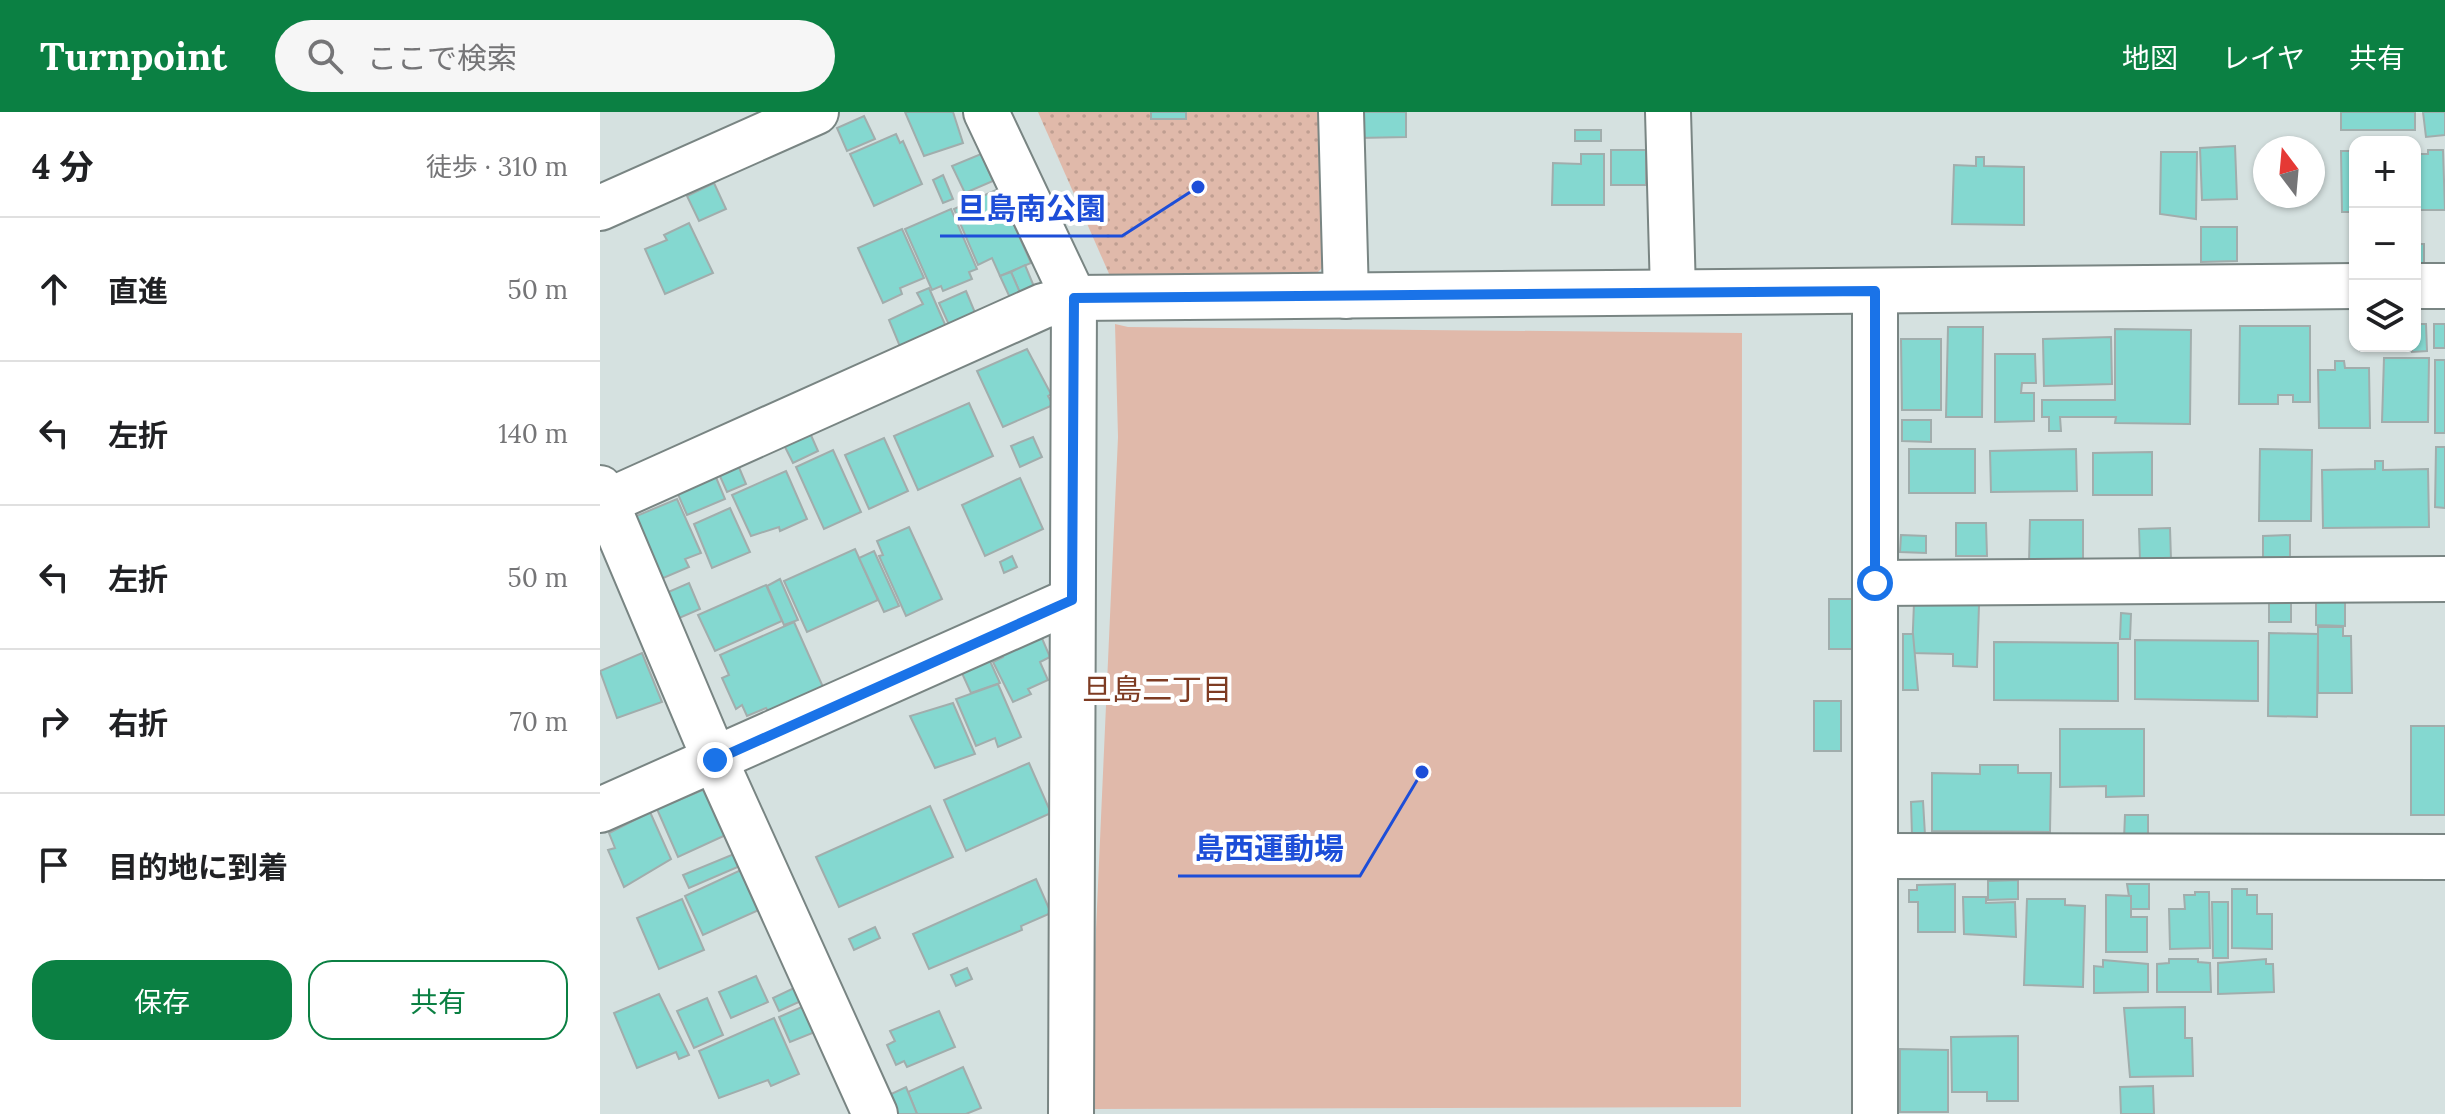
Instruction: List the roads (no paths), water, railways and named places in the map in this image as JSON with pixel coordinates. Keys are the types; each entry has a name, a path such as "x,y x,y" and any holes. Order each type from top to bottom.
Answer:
{"street":[{"path":"600,208 816,112"},
{"path":"986,112 1074,298 1071,1114"},
{"path":"1341,112 1346,296"},
{"path":"1668,112 1673,292"},
{"path":"875,1114 715,760 603,495 1043,306 1074,298 2349,286"},
{"path":"2421,286 2445,286"},
{"path":"1875,291 1875,1114"},
{"path":"1875,583 2445,579"},
{"path":"600,810 1072,600"},
{"path":"1875,856 2445,857"}],"place":[{"name":"旦島南公園","path":"1198,187"},
{"name":"島西運動場","path":"1422,772"}],"district":[{"name":"旦島二丁目","path":"1157,690"}]}
